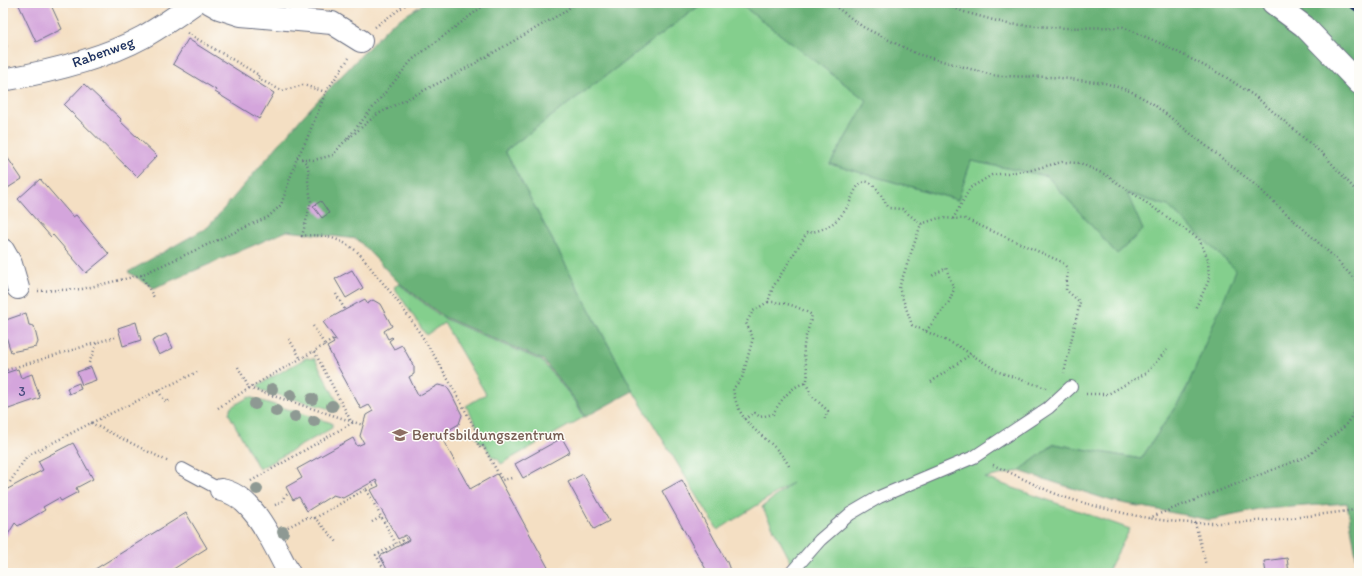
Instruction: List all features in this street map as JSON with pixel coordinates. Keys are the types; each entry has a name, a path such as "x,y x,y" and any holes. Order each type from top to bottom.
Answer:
{"street":[{"name":"Rabenweg","path":"3,80 60,67 106,52 143,37 195,3"},
{"path":"210,3 219,8 241,15 279,11 332,24 361,41"},
{"path":"1273,3 1304,26 1359,82"},
{"path":"3,250 11,264 18,288"},
{"path":"221,490 232,491 259,517 289,573"}],"lane":[{"path":"791,573 820,540 850,514 879,497 974,457 1048,408 1065,392"},
{"path":"182,469 221,490"}],"path":[{"path":"18,288 40,292 82,289 141,275 268,217 281,205 297,158 306,141 326,92 361,41 379,23 408,3"},
{"path":"297,158 314,160 333,155 412,60 487,3"},
{"path":"342,144 376,115 458,73 564,12 575,3"},
{"path":"831,3 863,27 917,54 996,76 1052,77 1105,83 1130,91 1147,100 1253,183 1333,256 1359,284"},
{"path":"942,3 964,12 1008,24 1066,28 1123,27 1162,44 1224,76 1256,97 1326,157 1359,194"},
{"path":"168,22 259,75 257,78 282,91 303,85 326,92"},
{"path":"302,159 307,164 309,172 311,202 302,236 314,234 337,240 356,251 391,292 437,361 476,431 473,435 480,448 483,446 502,480 512,478"},
{"path":"953,219 970,188 992,176 1032,170 1062,162 1080,163 1106,175 1199,239 1208,259 1209,280 1195,309"},
{"path":"768,302 773,287 807,233 824,230 840,217 849,204 854,190 860,183 867,182 873,185 889,208 902,209 921,224"},
{"path":"921,224 939,218 965,219 1062,262 1068,269 1066,290 1080,302 1065,392"},
{"path":"921,224 899,288 912,325 971,354 999,372 1065,392 1108,394 1146,373 1167,350"},
{"path":"926,331 949,302 954,289 946,268 930,278"},
{"path":"141,275 155,299"},
{"path":"336,294 345,310"},
{"path":"789,466 782,453 752,430 744,419 735,403 733,389 742,378 752,338 746,323 753,311 768,302 786,302 800,307 812,315 804,345 804,359 809,375 806,382 811,395 828,411 824,420"},
{"path":"313,326 325,345"},
{"path":"3,371 115,337"},
{"path":"289,339 301,359"},
{"path":"218,408 249,388 314,352 332,340"},
{"path":"89,363 98,342"},
{"path":"314,352 352,423"},
{"path":"931,382 971,354"},
{"path":"238,367 249,388 352,423 363,425"},
{"path":"10,482 27,456 91,422 197,372"},
{"path":"744,419 755,413 760,417 773,414 781,400 798,384 806,382"},
{"path":"158,391 166,402 172,400"},
{"path":"1149,518 1308,456 1345,426 1359,405"},
{"path":"91,422 182,469"},
{"path":"262,474 352,423"},
{"path":"974,457 1066,497 1149,518 1195,523 1249,520 1355,510 1359,507"},
{"path":"270,538 306,518 315,518 377,483"},
{"path":"366,489 396,544"},
{"path":"275,505 282,502 284,496 290,494"},
{"path":"1355,510 1359,514"},
{"path":"372,522 381,517"},
{"path":"315,518 337,542"},
{"path":"1195,523 1206,564"},
{"path":"386,573 376,554 407,538"}],"green space":[{"path":"425,3 703,3 505,151 633,391 585,417 577,402 543,360 444,317 398,282 357,239 287,231 154,288 128,272 208,227 304,115 390,25"},
{"path":"703,3 739,3 867,101 830,164 958,200 971,161 1047,176 1117,254 1143,230 1126,193 1168,206 1237,270 1185,392 1141,459 1054,444 1019,471 985,478 1130,529 1107,573 797,573 762,507 792,483 718,530 633,391 505,151"},
{"path":"739,3 1359,3 1359,573 1347,503 1264,509 1210,520 1112,501 1019,471 1054,444 1141,459 1185,392 1236,270 1168,206 1127,193 1143,230 1117,254 1047,176 971,161 958,200 830,164 867,101"},
{"path":"399,284 443,318 542,361 576,402 584,417 501,464 498,459 492,457 484,443 481,444 476,436 481,433 466,406 486,394 444,323 426,335 394,287"},
{"path":"306,358 315,359 340,407 334,410 261,390 258,385"},
{"path":"249,397 332,423 332,428 259,469 229,414 231,407"}],"building":[{"path":"18,3 50,3 62,29 36,42"},
{"path":"3,28 7,47 3,48"},
{"path":"188,39 274,93 259,119 215,92 216,90 173,64"},
{"path":"84,84 157,156 137,177 64,105"},
{"path":"3,151 22,179 3,191"},
{"path":"40,179 73,217 76,215 109,254 86,273 53,235 51,237 18,199"},
{"path":"321,201 329,213 322,218 313,206"},
{"path":"352,270 363,288 346,298 335,279"},
{"name":"Berufsbildungszentrum","path":"365,299 367,304 373,300 380,304 392,326 384,331 388,339 393,338 389,341 394,349 402,345 414,367 414,374 409,377 418,396 438,385 447,387 452,395 462,415 459,424 440,435 470,489 497,474 551,573 389,573 380,556 409,540 406,535 398,539 370,490 379,486 376,480 343,498 333,495 307,511 299,497 293,500 286,487 302,478 297,469 353,438 357,446 364,443 360,436 366,415 373,411 369,405 361,409 327,347 334,343 332,340 337,341 323,322"},
{"path":"26,313 29,325 34,326 38,342 36,347 11,352 3,327 3,321"},
{"path":"136,322 141,340 123,346 118,328"},
{"path":"166,334 173,348 159,355 152,341"},
{"path":"91,367 96,380 82,385 77,372"},
{"path":"18,369 21,378 32,374 40,398 3,411 3,374"},
{"path":"79,383 81,389 69,394 67,388"},
{"path":"562,438 570,452 523,478 515,464"},
{"path":"73,443 93,479 76,488 78,492 61,501 59,498 43,507 45,510 18,526 15,523 7,536 3,535 4,491 43,470 38,461"},
{"path":"583,474 609,521 594,529 568,482"},
{"path":"682,480 727,562 731,573 708,573 662,491"},
{"path":"186,513 207,548 167,573 93,573 92,571"},
{"path":"1287,558 1289,573 1266,573 1264,561"}],"railway":[{"path":"1346,3 1359,12"}],"place":[{"name":"Berufsbildungszentrum","path":"400,435"}]}
